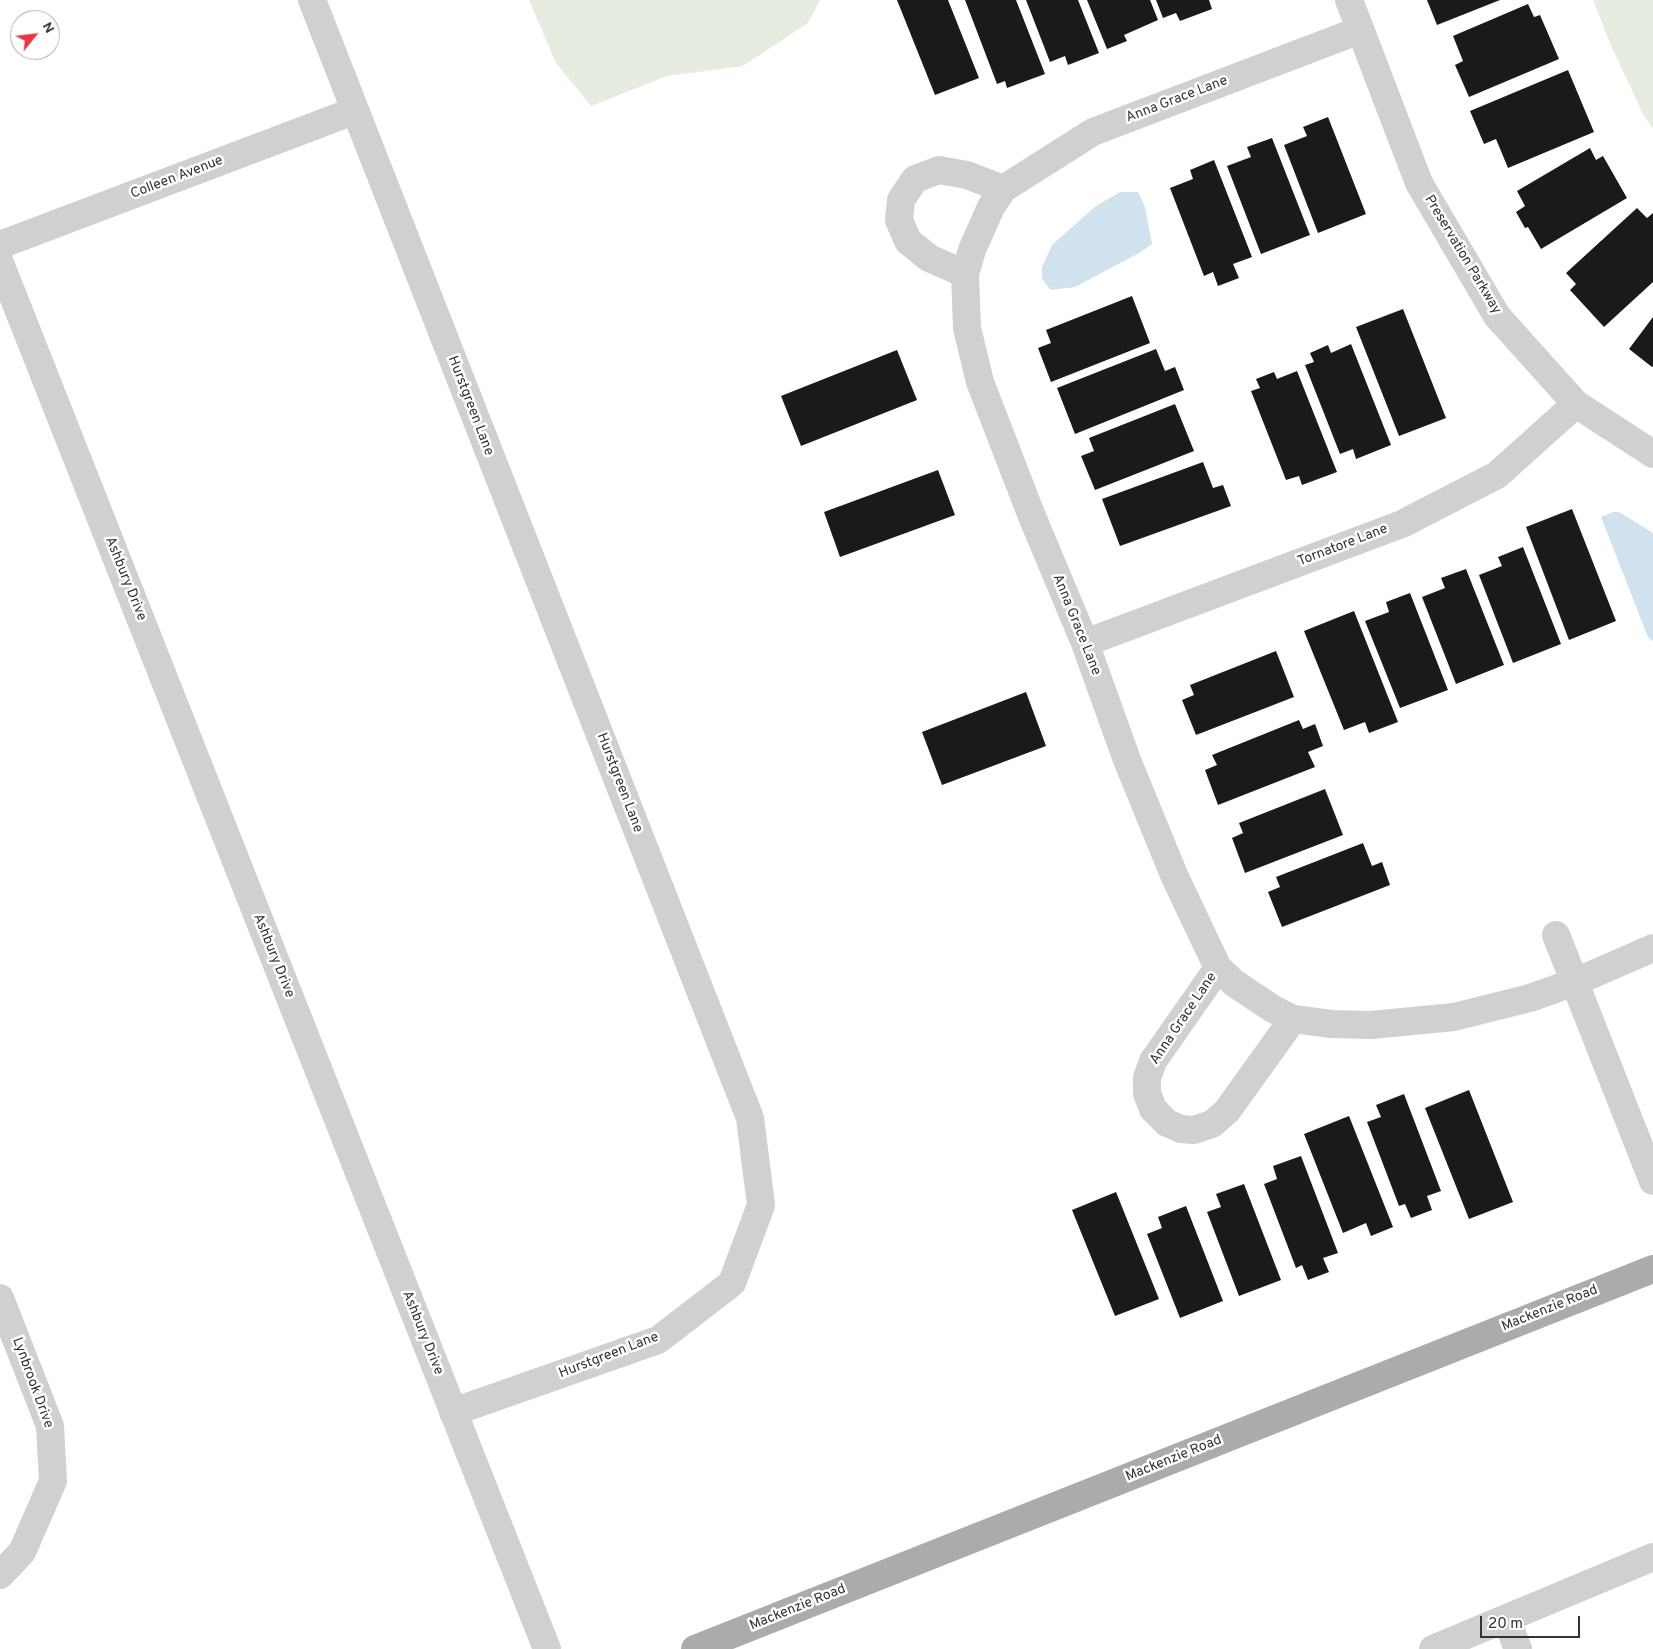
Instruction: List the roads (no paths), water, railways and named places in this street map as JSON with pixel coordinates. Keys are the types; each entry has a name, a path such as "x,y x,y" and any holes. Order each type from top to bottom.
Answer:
{"main road":[{"name":"Mackenzie Road","path":"695,1649 1653,1269"}],"street":[{"name":"Hurstgreen Lane","path":"312,0 750,1118 761,1205 732,1283 658,1340 453,1412"},
{"name":"Preservation Parkway","path":"1349,0 1419,184 1497,316 1576,404 1653,454"},
{"name":"Anna Grace Lane","path":"1360,30 1093,132 1003,190 991,207 972,250 965,274 967,328 980,382 1031,514 1085,643 1127,760 1174,875 1218,968 1241,988 1273,1009 1293,1019 1332,1024 1371,1025 1454,1017 1530,998 1575,982 1653,948"},
{"name":"Colleen Avenue","path":"0,245 354,111"},
{"path":"965,274 929,258 908,241 899,220 901,200 915,179 939,170 967,175 1003,190"},
{"name":"Ashbury Drive","path":"0,263 547,1649"},
{"name":"Tornatore Lane","path":"1085,643 1402,524 1497,475 1576,404"},
{"path":"1556,935 1653,1181"},
{"name":"Anna Grace Lane","path":"1218,968 1153,1062 1147,1078 1147,1093 1153,1109 1167,1123 1181,1129 1194,1130 1212,1124 1227,1111 1293,1019"},
{"name":"Lynbrook Drive","path":"0,1298 50,1426 53,1481 22,1552 0,1575"},
{"path":"1433,1649 1653,1557"},
{"path":"1506,1620 1518,1649"}],"water":[{"path":"1120,192 1138,192 1145,207 1152,244 1141,252 1075,287 1051,290 1042,279 1042,267 1052,245 1096,206"},
{"path":"1613,512 1619,512 1653,533 1653,641 1648,637 1601,517"}]}
